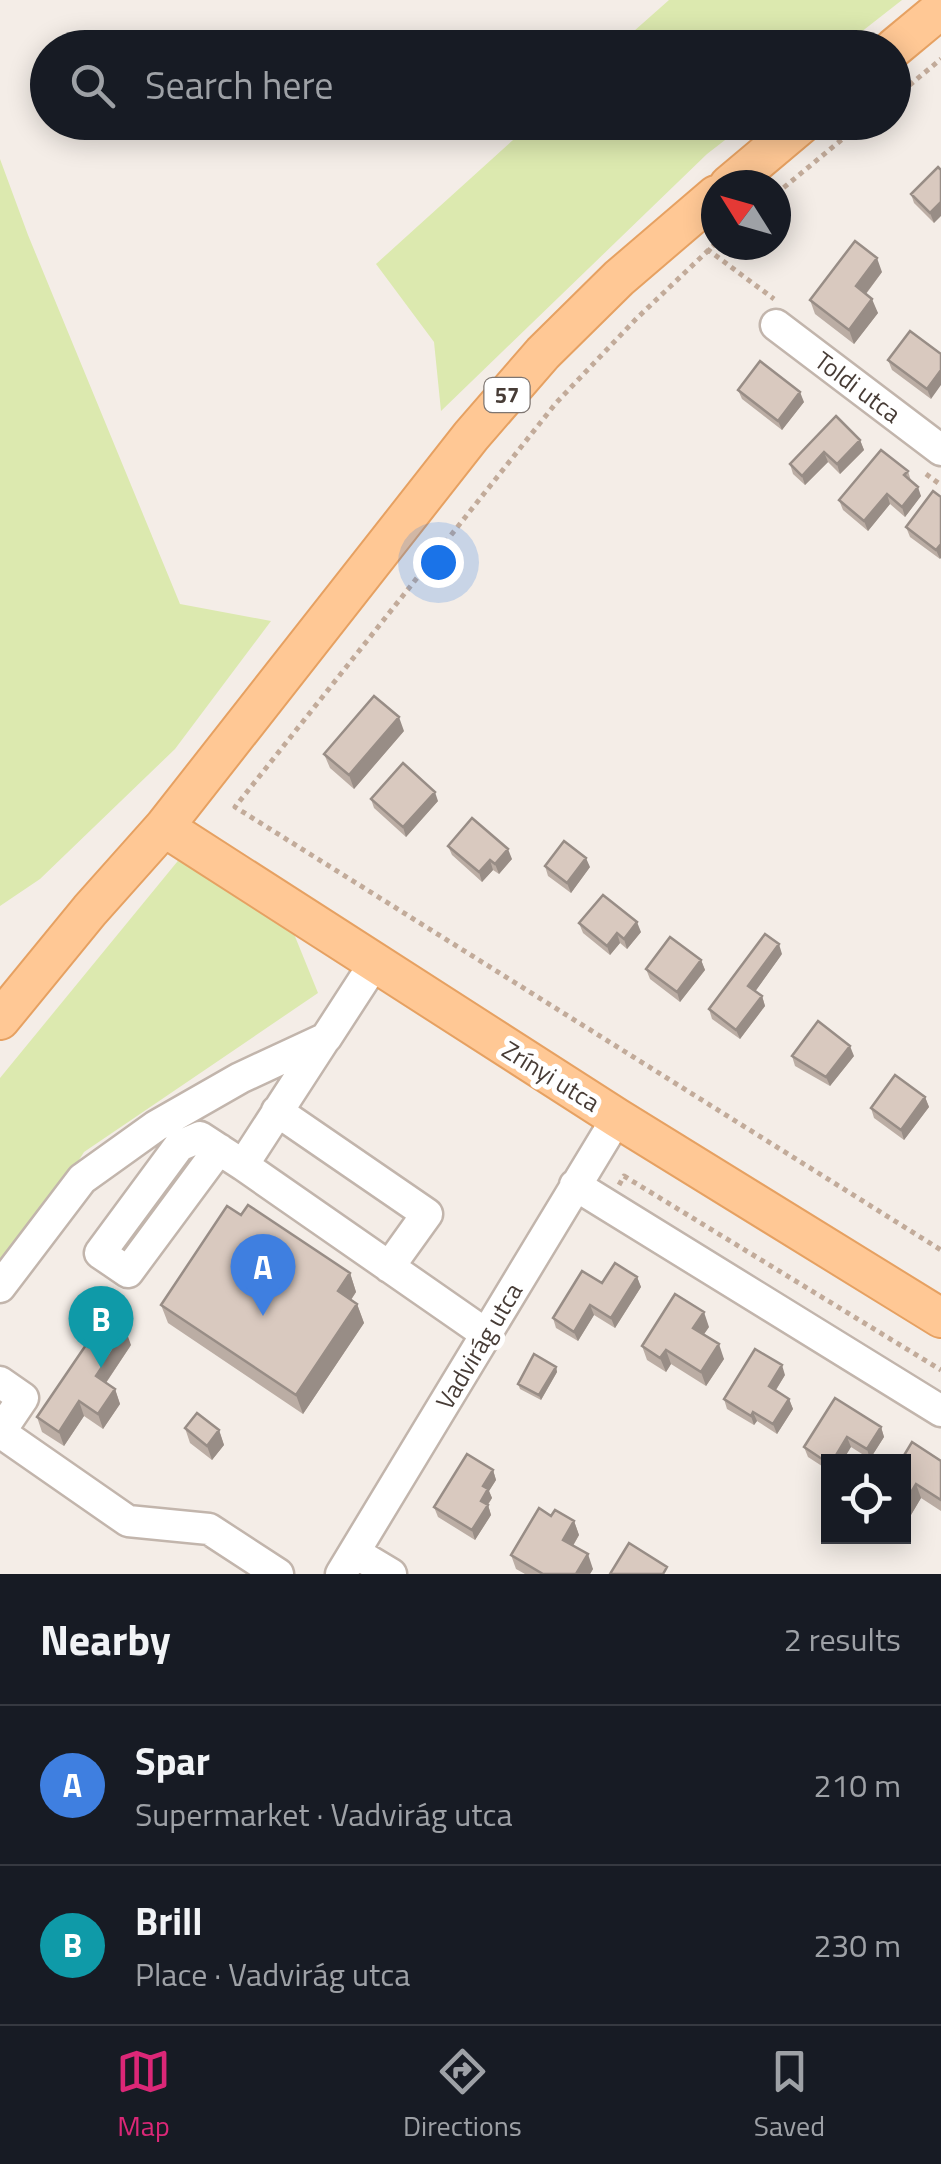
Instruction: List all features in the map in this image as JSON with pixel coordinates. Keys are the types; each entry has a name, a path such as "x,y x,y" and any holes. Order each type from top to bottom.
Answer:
{"main road":[{"path":"911,34 941,9"},
{"path":"746,170 782,140"},
{"name":"57","path":"0,1020 164,827 471,436 532,365 619,278 701,209"},
{"name":"Zrínyi utca","path":"164,827 617,1118 941,1318"}],"street":[{"name":"Toldi utca","path":"776,325 941,450"},
{"path":"374,964 277,1112 231,1157 486,1334"},
{"path":"0,1287 82,1179 172,1117 240,1078 326,1038"},
{"path":"277,1112 427,1214 390,1267"},
{"name":"Vadvirág utca","path":"349,1563 617,1118"},
{"path":"575,1186 941,1411"},
{"path":"0,1382 24,1398 0,1432 128,1521 209,1529 278,1574"},
{"path":"349,1563 391,1574"}],"path":[{"path":"911,84 941,59"},
{"path":"791,182 842,140"},
{"path":"701,257 556,403 234,807 941,1250"},
{"path":"606,1204 624,1176 941,1370"}],"green space":[{"path":"669,0 902,0 864,30 635,30"},
{"path":"513,140 725,140 441,411 434,342 376,264"},
{"path":"0,159 180,604 271,621 175,749 40,879 0,906"},
{"path":"186,851 292,929 318,993 84,1152 0,1284 0,1078"}],"building":[{"path":"938,167 941,202 930,213 911,194"},
{"path":"855,241 877,258 856,286 872,299 849,330 810,300"},
{"path":"910,331 941,354 941,370 927,389 888,360"},
{"path":"760,361 800,392 778,421 738,390"},
{"path":"836,416 860,440 837,464 824,452 802,476 790,464"},
{"path":"881,450 908,471 904,475 918,487 902,507 887,494 864,521 839,500"},
{"path":"933,491 941,497 941,544 936,550 906,527"},
{"path":"374,696 399,717 349,775 324,754"},
{"path":"403,763 435,792 403,827 371,799"},
{"path":"472,818 508,849 495,864 490,860 479,872 448,846"},
{"path":"564,841 586,858 567,883 545,866"},
{"path":"603,895 637,922 624,939 617,933 607,946 579,923"},
{"path":"765,934 779,944 748,986 762,996 736,1030 709,1009"},
{"path":"670,937 701,960 677,992 646,969"},
{"path":"818,1021 850,1046 826,1077 792,1056"},
{"path":"895,1075 925,1097 901,1130 871,1108"},
{"path":"248,1205 350,1273 338,1291 357,1304 296,1395 161,1305 227,1206 241,1215"},
{"path":"615,1263 637,1277 611,1318 590,1305 574,1332 553,1318 582,1271 602,1283"},
{"path":"675,1294 704,1312 693,1328 719,1344 701,1372 666,1350 660,1358 642,1346"},
{"path":"105,1317 126,1331 96,1376 115,1389 98,1414 79,1401 59,1432 37,1417"},
{"path":"755,1349 782,1365 769,1386 789,1399 773,1424 724,1399"},
{"path":"534,1354 556,1367 539,1395 518,1384"},
{"path":"835,1398 881,1427 867,1449 847,1437 837,1454 821,1454 821,1458 804,1447"},
{"path":"197,1413 219,1430 207,1446 185,1428"},
{"path":"912,1442 941,1461 941,1500 916,1484 911,1492 911,1454 905,1454"},
{"path":"467,1454 493,1470 483,1486 488,1489 481,1501 488,1505 472,1530 434,1507"},
{"path":"539,1508 551,1516 555,1510 574,1521 563,1540 588,1554 576,1574 543,1574 511,1555"},
{"path":"629,1543 667,1567 663,1574 610,1574"}],"place":[{"name":"Spar","path":"263,1316"},
{"name":"Brill","path":"101,1368"}]}
